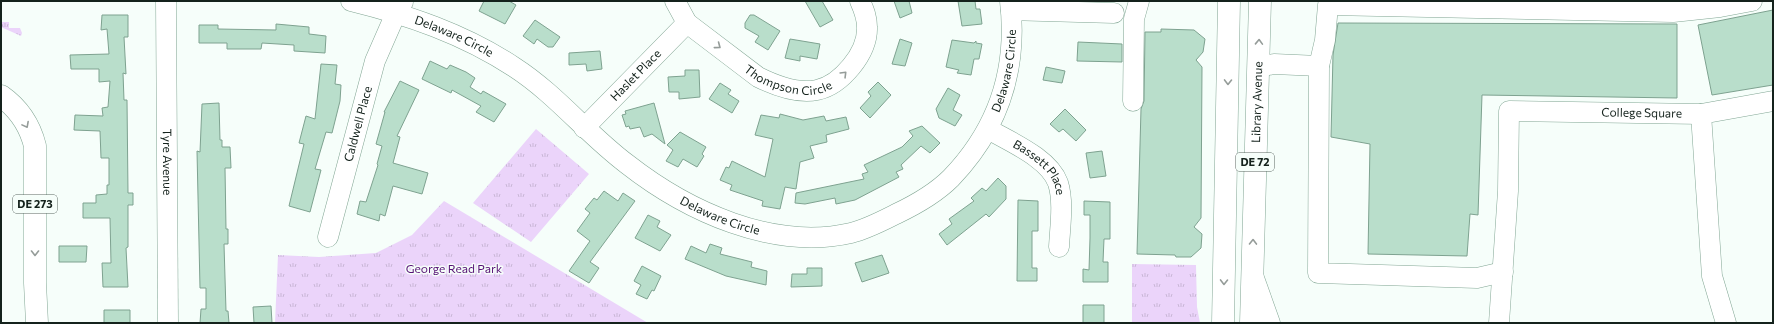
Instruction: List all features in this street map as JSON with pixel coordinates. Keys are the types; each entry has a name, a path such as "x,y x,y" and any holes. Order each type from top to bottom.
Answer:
{"main road":[{"name":"DE 72","path":"1223,323 1229,1"},
{"name":"Library Avenue","path":"1251,323 1260,1"},
{"name":"DE 273","path":"1,96 12,105 23,118 35,146 35,283 37,323"}],"street":[{"name":"Tyre Avenue","path":"166,1 168,323"},
{"name":"Delaware Circle","path":"351,1 399,7 488,51 515,67 541,86 584,128 627,165 681,200 728,222 754,230 787,236 819,237 851,233 876,224 927,197 946,182 964,164 988,128 1003,90 1010,62 1010,6"},
{"name":"Thompson Circle","path":"675,1 687,23 758,77 786,88 815,91 830,86 845,74 855,61 863,46 868,29 866,13 860,1"},
{"path":"1133,101 1134,19 1138,1"},
{"path":"1499,323 1503,272 1477,278 1318,273 1319,66 1325,40 1328,5 1672,12 1720,7 1752,1"},
{"path":"1010,6 1114,13"},
{"name":"Caldwell Place","path":"328,237 375,61 399,7"},
{"name":"Haslet Place","path":"584,128 687,23"},
{"path":"1258,67 1274,64 1319,66"},
{"name":"College Square","path":"1503,272 1508,191 1509,112 1702,114 1773,101"},
{"path":"1702,114 1712,276 1726,323"},
{"name":"Bassett Place","path":"988,128 1042,161 1051,169 1058,183 1060,204 1059,248"},
{"path":"1253,272 1260,299 1270,323"}],"green space":[{"path":"1,22 9,22 9,28 20,28 22,33 21,36 1,27"},
{"path":"536,129 589,174 531,242 473,203"},
{"name":"George Read Park","path":"444,201 648,323 275,323 278,255 319,257 376,253 412,235"},
{"path":"1132,264 1196,265 1197,307 1200,323 1132,323"}],"building":[{"path":"484,1 509,1 516,5 505,24 479,11"},
{"path":"805,1 822,1 833,20 820,27"},
{"path":"894,1 909,1 912,13 900,18"},
{"path":"958,1 975,1 976,9 980,9 982,24 962,26"},
{"path":"1773,10 1773,85 1712,95 1698,25"},
{"path":"102,15 128,15 128,37 124,37 126,74 123,73 124,100 127,100 128,193 133,193 133,205 128,205 128,247 126,248 128,287 103,287 102,263 111,263 110,218 83,218 83,203 96,203 96,195 107,194 107,185 109,185 109,158 101,158 100,131 74,130 75,115 103,116 102,108 108,107 110,81 99,82 99,69 71,69 70,55 109,54 107,29 101,30"},
{"path":"750,15 754,15 780,31 768,50 755,42 759,36 745,28 745,23"},
{"path":"535,20 560,37 553,47 548,47 537,39 534,44 523,36"},
{"path":"1338,23 1677,24 1677,98 1482,95 1478,215 1470,214 1467,256 1368,254 1370,144 1331,137 1333,55"},
{"path":"276,24 309,27 309,34 326,36 325,53 294,51 294,45 262,43 261,49 227,49 227,43 199,43 199,25 218,25 218,29 276,30"},
{"path":"1161,29 1194,30 1205,39 1203,52 1196,60 1202,67 1201,218 1194,227 1202,234 1201,248 1191,257 1137,254 1141,109 1144,101 1145,32 1161,32"},
{"path":"790,39 820,44 817,59 800,56 800,61 785,58"},
{"path":"900,39 912,43 905,66 892,64"},
{"path":"952,40 974,43 976,41 976,43 982,44 979,59 974,59 971,75 957,73 959,70 946,67"},
{"path":"1078,42 1122,44 1122,62 1077,61"},
{"path":"600,51 602,69 587,71 586,64 569,65 569,53"},
{"path":"430,61 447,69 450,65 466,72 475,78 470,87 481,94 483,91 506,104 494,122 476,112 481,106 452,90 451,93 422,79"},
{"path":"321,64 337,65 335,84 341,85 340,101 332,133 326,132 315,169 321,170 310,212 289,206 304,144 299,143 306,116 315,119"},
{"path":"1046,67 1065,71 1062,83 1043,80"},
{"path":"685,70 699,70 700,97 679,99 679,92 669,92 668,77 685,76"},
{"path":"400,81 419,90 397,136 400,137 393,163 428,173 422,194 393,186 385,216 380,214 379,221 357,214 360,201 366,202 378,165 382,146 376,144 384,112"},
{"path":"878,82 891,95 870,118 860,108 871,96 868,92"},
{"path":"720,83 731,90 728,94 739,101 732,113 709,99"},
{"path":"948,88 960,95 953,110 962,115 955,126 939,118 936,109"},
{"path":"219,103 220,140 222,140 222,147 230,147 231,168 225,168 226,229 228,229 228,244 224,244 226,311 228,311 229,323 200,323 201,309 206,309 206,288 200,288 197,151 200,152 202,104"},
{"path":"654,103 665,144 652,134 644,137 640,127 630,129 629,126 626,127 622,115 626,114 625,111"},
{"path":"1065,109 1086,130 1076,141 1063,129 1059,132 1050,124"},
{"path":"780,114 803,120 824,116 826,121 846,117 849,129 826,135 827,142 810,146 814,158 800,162 796,189 785,187 780,209 762,206 763,201 730,190 732,185 720,180 726,167 729,168 732,161 765,177 773,139 755,135 761,115 779,118"},
{"path":"922,126 940,143 930,153 921,146 901,165 903,169 896,172 899,177 855,200 836,204 835,198 805,204 795,203 796,193 864,179 862,174 868,172 864,165 902,147 913,136 909,131"},
{"path":"680,132 706,147 702,154 704,156 697,167 683,159 678,167 666,161 673,150 667,145"},
{"path":"1102,151 1106,176 1090,178 1086,153"},
{"path":"998,178 1006,186 1006,199 989,217 986,214 947,245 939,234 952,224 949,219 974,201 971,198 982,188 986,191"},
{"path":"604,191 618,201 623,193 635,201 590,262 599,268 589,283 569,271 590,241 577,231 590,213 585,209 594,198 597,200"},
{"path":"1018,200 1038,201 1038,231 1032,231 1032,268 1037,268 1037,281 1017,281"},
{"path":"1084,201 1110,202 1110,239 1104,239 1103,262 1108,262 1108,282 1083,282 1083,269 1089,270 1090,238 1090,215 1084,215"},
{"path":"648,215 660,221 657,227 671,235 660,251 635,238"},
{"path":"710,244 722,248 720,254 752,262 751,267 767,271 766,285 726,276 685,259 691,246 706,253"},
{"path":"59,246 87,246 86,262 59,262"},
{"path":"882,255 889,273 862,282 855,263"},
{"path":"642,266 661,276 654,291 652,290 647,299 636,294 641,285 634,281"},
{"path":"807,268 822,268 822,286 791,287 792,274 807,274"},
{"path":"1083,305 1104,305 1104,323 1083,323"},
{"path":"271,306 272,323 254,323 253,307"},
{"path":"104,310 130,310 130,323 104,323"}]}
